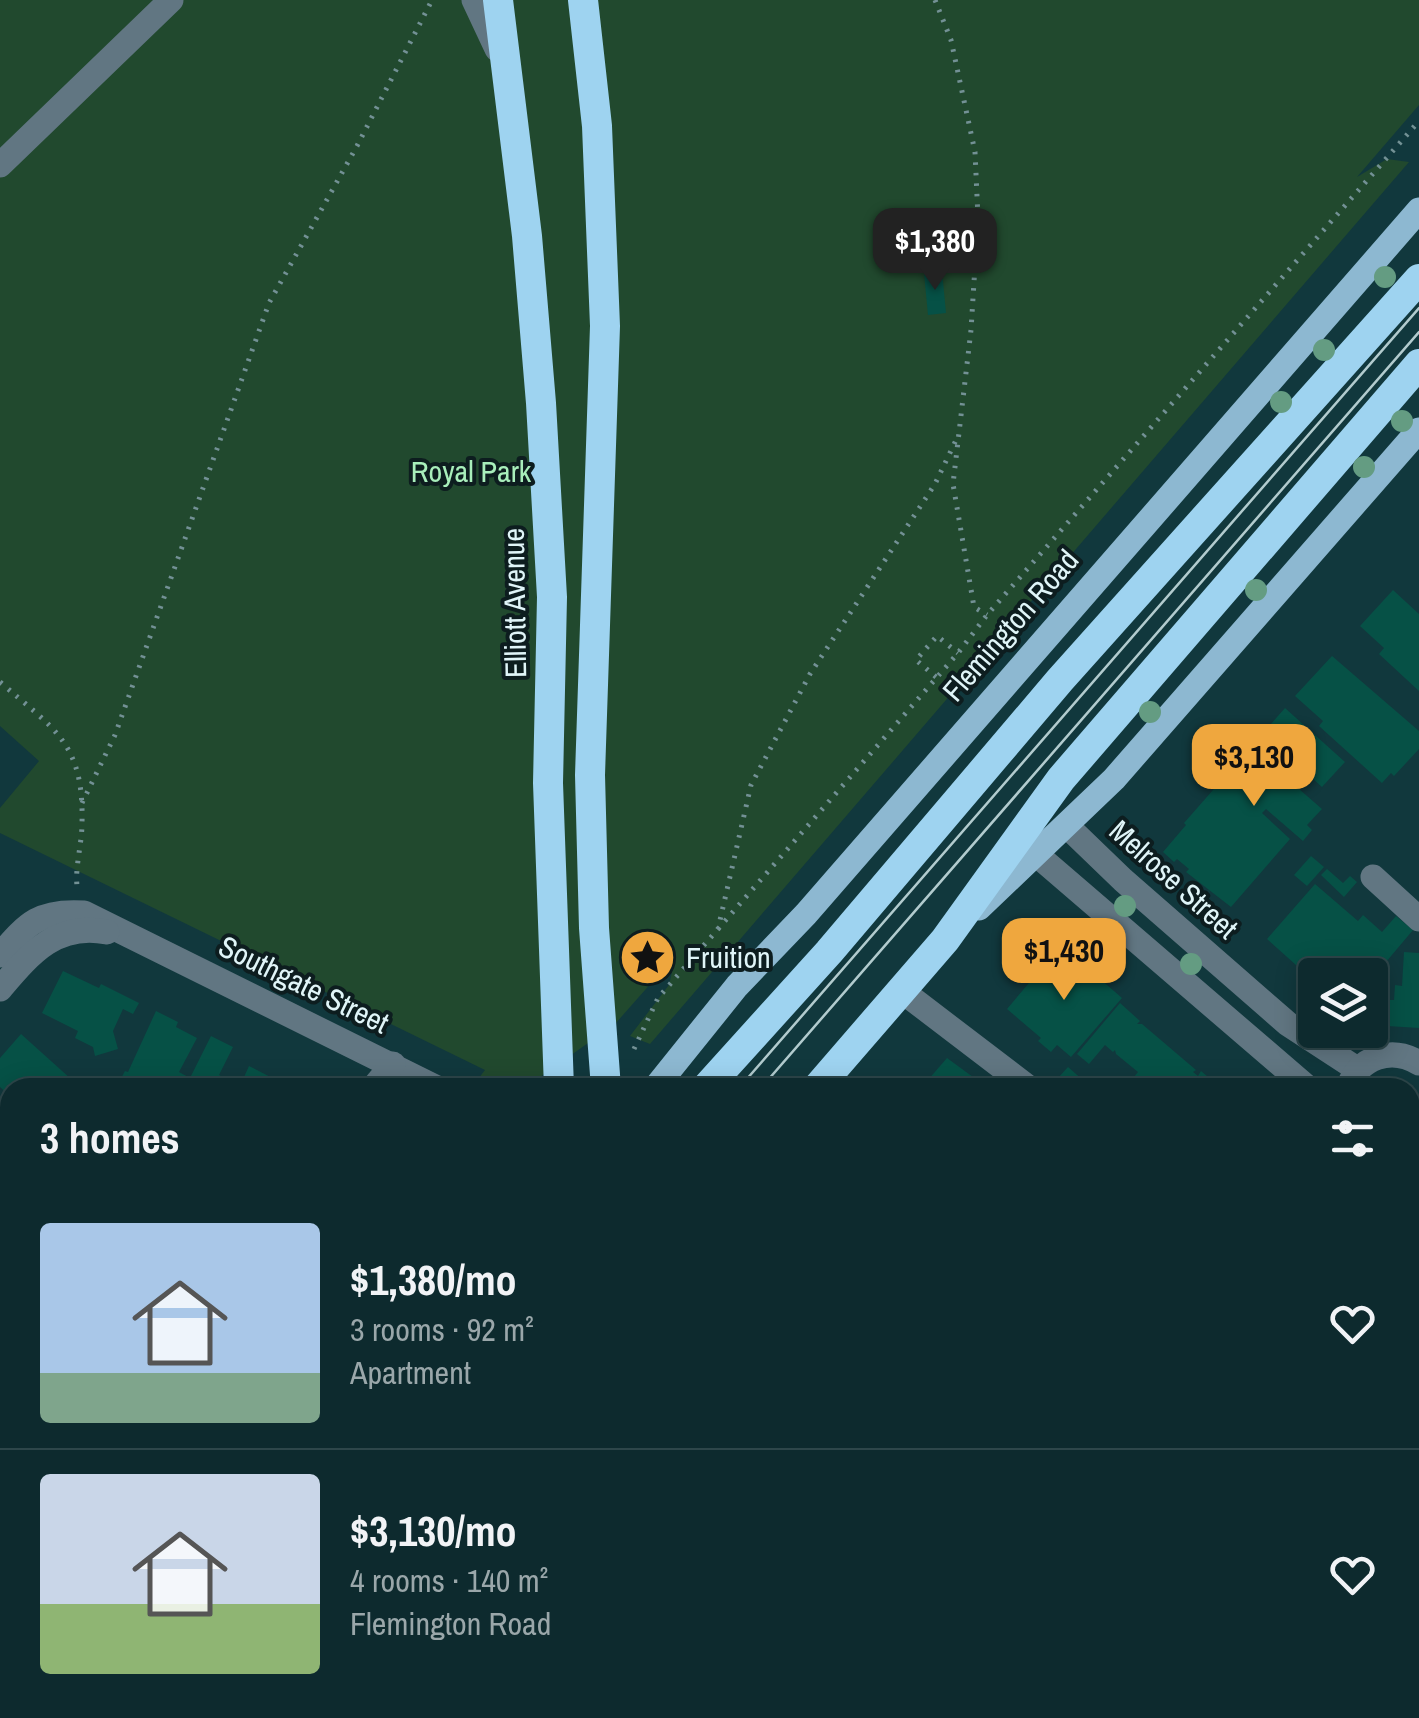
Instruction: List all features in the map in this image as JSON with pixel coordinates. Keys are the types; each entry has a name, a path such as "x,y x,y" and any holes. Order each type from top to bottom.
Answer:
{"highway":[{"name":"Elliott Avenue","path":"498,0 538,366 552,598 548,783 559,1078"},
{"path":"583,0 597,126 605,326 590,775 594,928 605,1078"},
{"path":"715,1078 817,965 1060,680 1419,279"},
{"path":"826,1078 945,940 1053,790 1419,364"}],"main road":[{"name":"Flemington Road","path":"663,1078 738,986 806,914 1419,210"},
{"path":"945,940 1114,778 1419,430"}],"street":[{"path":"0,165 171,0"},
{"path":"474,0 501,62 515,147"},
{"name":"Melrose Street","path":"1067,826 1353,1078"},
{"path":"1037,855 1296,1078"},
{"path":"1373,877 1419,919"},
{"path":"0,955 34,920 48,914 79,921"},
{"name":"Southgate Street","path":"79,921 97,918 419,1078"},
{"path":"0,989 45,942 79,921"},
{"name":"Melrose Street","path":"1212,1006 1238,980"},
{"path":"902,991 1016,1078"},
{"path":"1353,1078 1368,1061 1390,1054 1419,1063"},
{"path":"381,1078 393,1064"}],"path":[{"path":"82,804 115,735 269,303 358,146 432,0"},
{"path":"935,0 951,40 974,152 978,218 971,330 953,484 974,607 987,615"},
{"path":"632,1052 658,998 1419,121"},
{"path":"718,929 751,785 810,674 935,484 958,436"},
{"path":"936,678 916,660 937,636 958,653"},
{"path":"0,682 63,739 79,772 79,921"}],"green space":[{"name":"Royal Park","path":"0,0 1419,0 1419,105 1357,177 1387,159 1409,162 650,1044 630,1036 669,985 676,955 615,1024 539,1078 479,1078 485,1070 0,833 0,808 39,761 0,726"}],"building":[{"path":"942,271 946,313 928,315 924,273"},
{"path":"1393,590 1419,614 1419,691 1379,654 1384,648 1360,626"},
{"path":"1332,656 1419,731 1419,749 1382,783 1319,726 1323,721 1295,696"},
{"path":"1285,708 1345,762 1322,787 1302,769 1291,782 1322,809 1307,825 1312,830 1303,841 1266,809 1262,813 1290,839 1231,907 1186,872 1189,869 1177,859 1174,862 1163,852"},
{"path":"1311,856 1324,867 1307,886 1294,875"},
{"path":"1327,869 1343,883 1350,876 1357,882 1344,897 1321,875"},
{"path":"1315,884 1358,921 1363,915 1382,932 1396,916 1413,930 1388,960 1298,958 1298,967 1267,939"},
{"path":"1061,945 1122,998 1071,1057 1057,1045 1051,1052 1038,1041 1041,1038 1007,1009"},
{"path":"1404,952 1419,953 1419,1028 1388,1026 1389,1000 1394,1000 1395,985 1402,986"},
{"path":"63,971 139,1003 133,1014 123,1009 113,1031 118,1049 95,1056 93,1047 75,1038 78,1031 42,1013"},
{"path":"1120,1003 1140,1021 1137,1024 1142,1024 1196,1070 1193,1072 1198,1076 1201,1071 1209,1078 1133,1078 1138,1072 1105,1045 1089,1064 1077,1054"},
{"path":"156,1011 197,1038 179,1072 190,1078 121,1078 128,1072"},
{"path":"21,1034 70,1078 0,1078 0,1058"},
{"path":"211,1036 233,1047 219,1075 225,1078 190,1078"},
{"path":"947,1058 974,1078 930,1078"},
{"path":"249,1066 272,1078 244,1078"},
{"path":"1068,1067 1081,1078 1058,1078"}],"tram line":[{"path":"748,1078 1419,308"},
{"path":"770,1078 1419,332"}],"place":[{"name":"Fruition","path":"647,957"}]}
